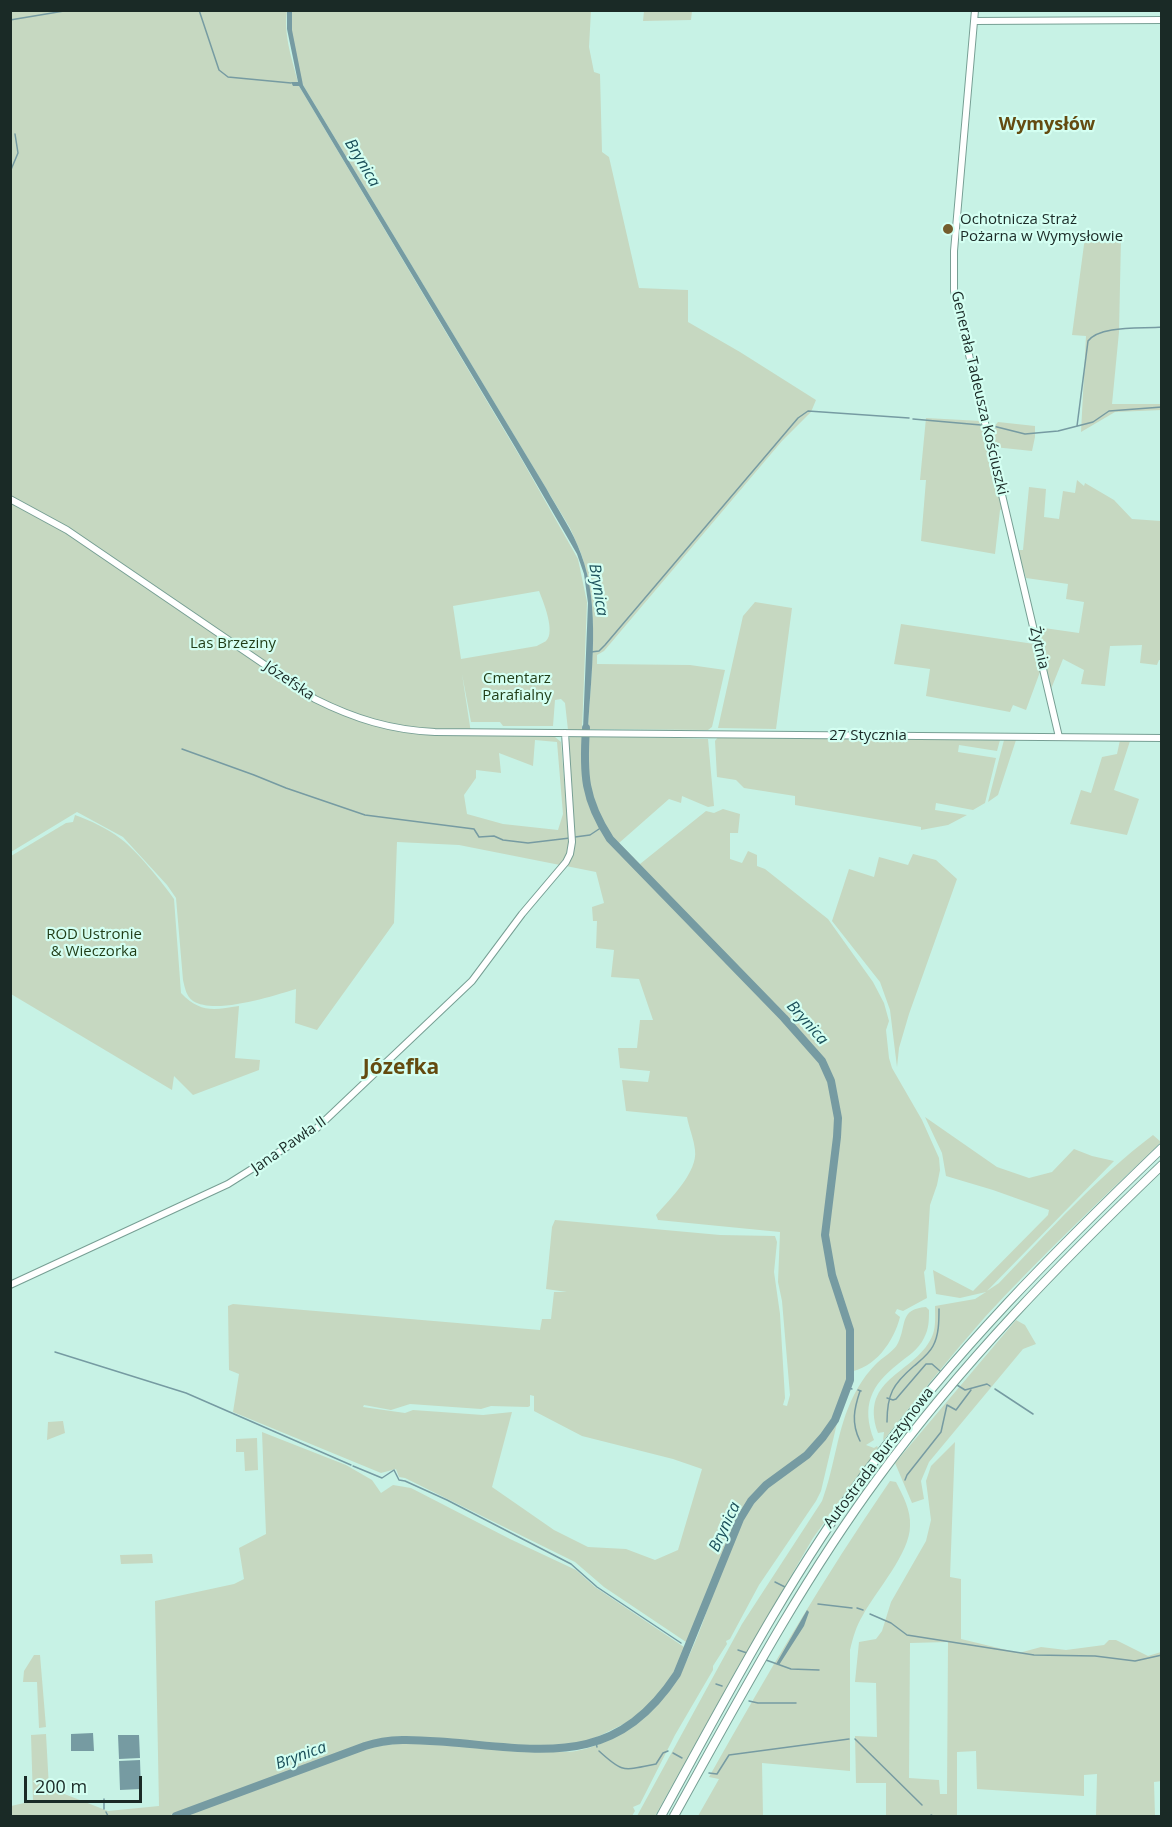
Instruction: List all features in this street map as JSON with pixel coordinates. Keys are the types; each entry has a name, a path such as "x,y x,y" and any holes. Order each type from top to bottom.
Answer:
{"highway":[{"name":"Autostrada Bursztynowa","path":"661,1816 784,1597 837,1514 887,1444 1004,1304 1161,1148"},
{"name":"Autostrada Bursztynowa","path":"674,1816 795,1602 841,1530 897,1452 955,1379 1006,1322 1161,1165"}],"street":[{"name":"Generała Tadeusza Kościuszki","path":"975,10 954,251 954,291 1018,559"},
{"path":"974,21 1161,20"},
{"name":"Józefska","path":"10,499 67,530 315,699 344,714 389,728 412,731 576,733"},
{"name":"Żytnia","path":"1018,559 1059,737"},
{"name":"Jana Pawła II","path":"10,1285 228,1184 317,1128 472,981 570,854 572,834 565,733"},
{"name":"27 Stycznia","path":"576,733 1161,738"}],"green space":[{"path":"292,10 591,11 589,47 594,72 600,74 602,152 609,157 639,288 688,290 688,322 816,400 811,412 782,441 604,651 597,655 597,664 690,665 725,670 712,727 708,730 588,729 593,625 589,583 580,550 570,528 303,85 293,48"},
{"path":"644,10 692,11 691,20 643,21"},
{"name":"Las Brzeziny","path":"10,11 287,11 287,39 299,86 522,460 578,559 587,602 582,730 568,730 565,703 561,699 555,700 553,726 503,726 500,722 471,722 462,674 471,733 547,735 561,742 569,841 566,855 560,865 459,845 397,842 394,923 317,1030 295,1023 296,989 259,1000 229,1005 203,1005 193,1001 186,992 183,980 176,898 123,837 77,812 11,852","holes":["539,591 546,609 550,631 546,641 537,646 461,659 453,606","535,740 557,742 563,814 558,830 503,824 467,814 464,795 476,778 476,770 501,773 499,753 533,766"]},
{"path":"1085,237 1121,238 1119,332 1112,404 1161,404 1162,410 1115,412 1081,432 1086,336 1072,335"},
{"path":"926,418 981,421 1002,509 1000,510 995,554 921,541 926,480 920,480"},
{"path":"998,422 1035,426 1032,451 994,447 990,431"},
{"path":"1077,480 1084,486 1085,483 1114,500 1132,519 1161,521 1161,660 1157,665 1140,663 1142,645 1110,646 1105,686 1081,684 1084,670 1063,659 1051,689 1037,627 1079,633 1084,602 1066,599 1068,584 1026,578 1018,550 1023,550 1029,487 1046,489 1044,517 1059,519 1063,491 1075,493"},
{"path":"755,602 792,608 776,729 718,728 743,616"},
{"path":"901,624 1034,644 1040,672 1026,710 1013,705 1010,712 926,696 930,669 894,664"},
{"path":"570,736 708,739 714,806 708,807 682,796 681,803 669,799 619,843 640,864 706,811 714,813 723,809 740,814 738,833 730,833 730,859 742,863 748,851 757,855 757,866 765,869 828,919 873,982 884,1003 889,1021 886,1030 892,1068 922,1120 939,1158 940,1170 930,1205 924,1272 927,1298 903,1311 897,1309 895,1313 900,1317 897,1326 882,1352 867,1366 848,1372 838,1410 826,1431 810,1448 761,1489 744,1509 738,1518 689,1644 604,1587 575,1562 399,1477 396,1469 381,1473 233,1412 239,1374 229,1370 228,1306 233,1304 540,1330 542,1319 551,1319 554,1292 567,1292 546,1289 552,1227 555,1220 720,1235 775,1236 777,1242 774,1272 780,1314 785,1398 783,1405 787,1406 790,1395 782,1301 778,1282 780,1232 658,1220 656,1215 688,1176 695,1158 694,1146 687,1117 626,1111 622,1080 648,1082 650,1071 620,1068 618,1048 637,1048 640,1020 653,1020 639,979 611,977 614,950 596,948 597,921 593,921 592,907 604,903 596,872 566,866 570,860 568,742","holes":["530,1395 534,1396 534,1411 582,1436 673,1459 702,1469 678,1550 655,1560 626,1549 588,1547 554,1530 492,1487 512,1412 483,1415 413,1410 405,1413 363,1407 364,1405 391,1410 410,1404 481,1409 491,1406 528,1407 530,1406"]},
{"path":"718,737 1000,740 997,751 959,745 958,752 996,758 985,803 973,810 936,803 935,810 967,815 948,825 921,830 921,827 795,805 795,796 744,788 736,780 717,777 715,741"},
{"path":"1004,740 1016,740 998,795 988,802"},
{"path":"1120,740 1130,741 1114,790 1139,799 1127,835 1070,824 1081,790 1091,793 1102,757 1117,754"},
{"name":"ROD Ustronie & Wieczorka","path":"75,815 99,825 121,839 169,892 174,899 181,993 201,1007 239,1006 235,1058 260,1060 259,1070 193,1095 174,1076 172,1090 11,994 11,856 66,823 73,822"},
{"path":"913,854 936,860 957,879 909,1014 899,1048 897,1067 890,1010 880,982 832,921 849,869 874,877 879,857 908,865"},
{"path":"925,1117 997,1167 1029,1178 1052,1172 1074,1149 1114,1161 987,1291 999,1283 1112,1169 1153,1135 1161,1142 1006,1294 933,1378 883,1441 884,1432 878,1433 874,1414 876,1399 892,1377 926,1347 934,1331 935,1306 975,1299 986,1292 960,1298 936,1294 933,1270 973,1291 1048,1215 1049,1210 946,1176 942,1153"},
{"path":"926,1307 929,1310 928,1324 922,1342 881,1380 871,1397 868,1417 874,1440 866,1445 878,1448 813,1538 655,1816 637,1816 742,1624 822,1501 848,1408 856,1391 872,1368 896,1346 908,1315 917,1308"},
{"path":"1016,1320 1025,1325 1036,1344 1023,1349 929,1462 921,1481 924,1499 912,1503 895,1463"},
{"path":"838,1419 821,1491 816,1501 759,1585 730,1639 726,1641 727,1644 675,1735 640,1804 633,1807 635,1811 632,1816 185,1816 372,1747 412,1743 572,1752 596,1745 626,1730 652,1710 673,1685 689,1657 736,1533 757,1496 814,1450"},
{"path":"63,1421 65,1433 47,1440 48,1422"},
{"path":"262,1432 346,1465 372,1480 381,1493 393,1485 411,1488 576,1570 595,1587 687,1649 674,1675 659,1695 636,1718 587,1742 550,1748 402,1736 375,1741 168,1816 11,1816 11,1806 33,1801 31,1735 46,1734 49,1788 108,1811 159,1806 155,1601 234,1584 244,1579 239,1548 266,1534"},
{"path":"257,1438 258,1470 245,1471 244,1452 236,1452 236,1439"},
{"path":"955,1442 950,1577 961,1579 961,1639 1019,1653 1041,1647 1066,1650 1104,1645 1109,1640 1116,1640 1148,1656 1161,1652 1162,1781 1154,1782 1155,1816 1096,1816 1097,1774 1084,1775 1084,1796 977,1789 976,1751 957,1752 957,1816 886,1816 886,1783 856,1783 855,1736 877,1737 876,1683 855,1682 859,1642 876,1639 882,1631 891,1602 926,1541 931,1520 926,1481 931,1466","holes":["948,1642 947,1794 940,1794 939,1780 909,1778 910,1643"]},
{"path":"890,1481 896,1482 908,1509 909,1537 899,1560 861,1619 850,1650 850,1771 762,1763 763,1816 698,1816 719,1779 709,1777 730,1739 819,1590"},
{"path":"152,1554 153,1563 121,1564 120,1555"},
{"path":"34,1655 40,1655 46,1727 39,1728 37,1682 23,1682 24,1671"}],"water":[{"path":"287,11 292,11 292,30 303,85 578,545 587,574 593,618 588,729 583,729 588,603 584,574 577,554 299,86 293,86 291,82 298,82 287,29"},
{"path":"807,1610 809,1612 804,1626 779,1665 776,1664"},
{"path":"93,1733 94,1751 71,1751 71,1734"},
{"path":"118,1735 139,1735 140,1758 119,1759"},
{"path":"140,1760 141,1789 120,1790 119,1761"}],"waterway":[{"path":"10,20 70,10"},
{"path":"199,10 219,70 228,77 291,83"},
{"path":"10,172 18,153 15,134"},
{"path":"1077,426 1088,341 1102,332 1111,330 1162,327"},
{"path":"989,425 1025,434 1058,431 1093,422 1109,411 1162,407"},
{"path":"591,652 599,651 605,645 798,418 808,411 909,418"},
{"path":"913,419 981,425"},
{"name":"Brynica","path":"176,1816 375,1743 416,1740 546,1749 576,1746 603,1739 629,1725 653,1704 677,1674 740,1519 751,1501 766,1485 807,1455 835,1420 850,1380 850,1330 832,1275 825,1235 838,1118 831,1081 822,1061 784,1018 610,839 601,825 587,786 586,728"},
{"path":"182,749 365,815 474,829 479,837 494,836 503,840 528,843 570,838"},
{"path":"575,837 590,835 602,827"},
{"path":"887,1422 888,1404 896,1384 927,1354 935,1342 939,1309"},
{"path":"55,1352 186,1393 351,1465"},
{"path":"887,1398 896,1399 926,1364 932,1364 940,1371"},
{"path":"957,1385 965,1390 987,1384 990,1386"},
{"name":"Brynica","path":"847,1387 852,1389"},
{"path":"995,1389 1033,1414"},
{"path":"905,1480 941,1432 947,1405 956,1410 971,1390"},
{"path":"860,1391 854,1416 855,1428 860,1441"},
{"path":"353,1466 382,1478 394,1470 399,1480 447,1500 571,1564 597,1587 681,1643"},
{"path":"775,1582 785,1587"},
{"path":"818,1604 852,1608"},
{"path":"857,1608 863,1610"},
{"path":"870,1614 891,1623 907,1635 1034,1655 1095,1656 1135,1661 1162,1655"},
{"name":"Brynica","path":"686,1646 689,1650"},
{"path":"738,1650 747,1653"},
{"path":"766,1660 791,1669 819,1670"},
{"path":"716,1684 722,1686"},
{"path":"749,1701 796,1703"},
{"path":"709,1773 717,1774 729,1755 849,1739"},
{"path":"855,1739 922,1805"},
{"name":"Brynica","path":"596,1743 597,1747"},
{"path":"599,1751 619,1767 630,1769 656,1764 663,1753 668,1751"},
{"path":"673,1753 682,1758"},
{"path":"104,1799 104,1809"},
{"path":"106,1812 108,1816"}],"place":[{"name":"Ochotnicza Straż Pożarna w Wymysłowie","path":"948,229"}],"district":[{"name":"Wymysłów","path":"1047,125"},
{"name":"Józefka","path":"401,1068"}],"park label":[{"name":"Cmentarz Parafialny","path":"517,688"}]}
